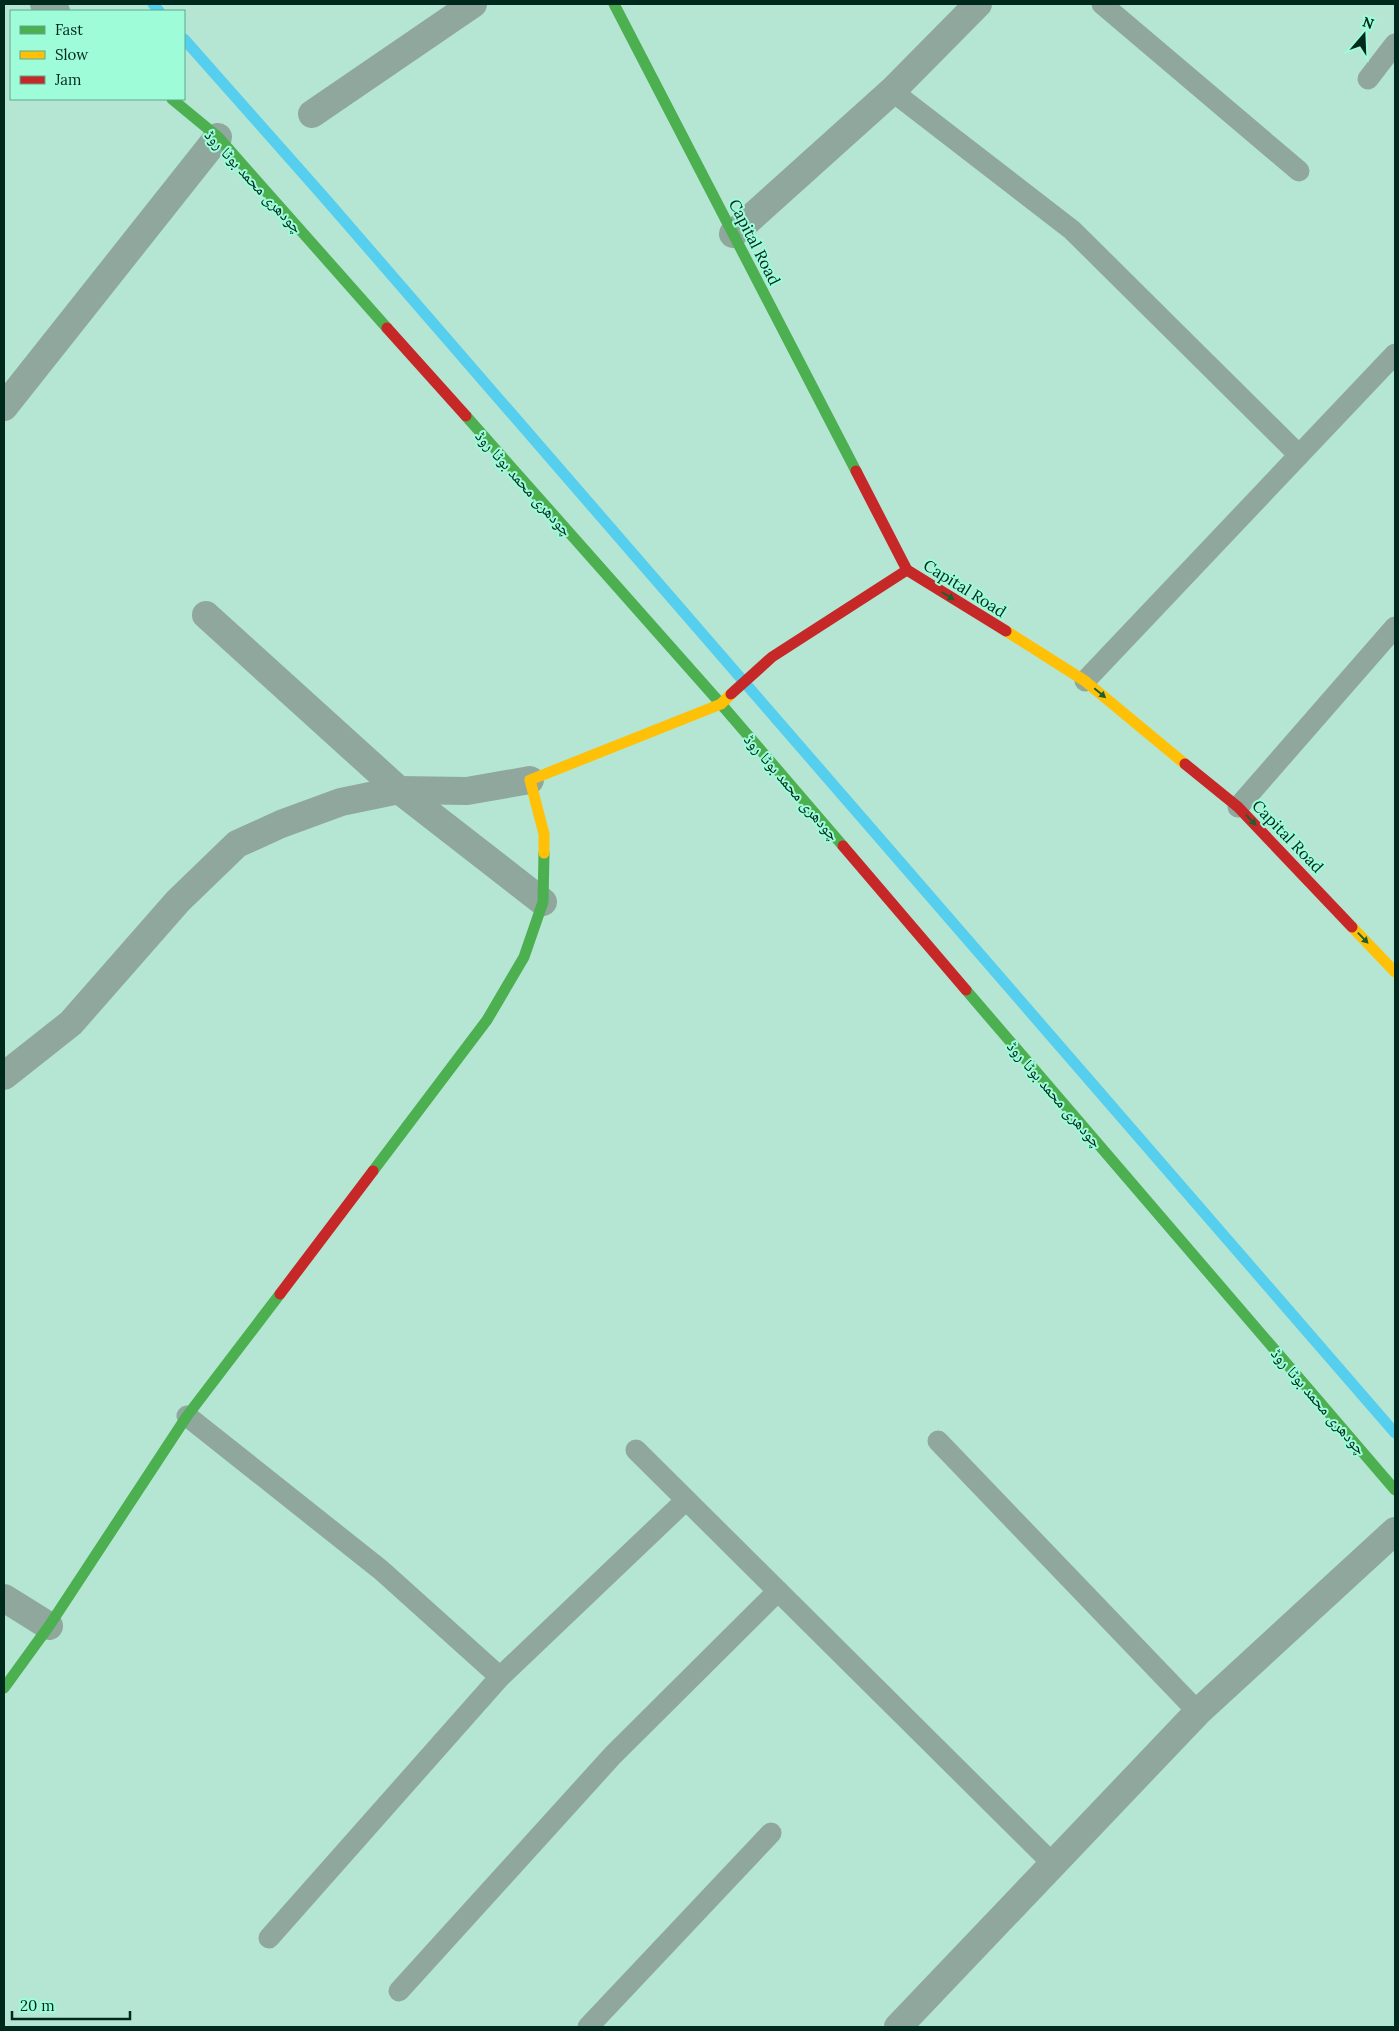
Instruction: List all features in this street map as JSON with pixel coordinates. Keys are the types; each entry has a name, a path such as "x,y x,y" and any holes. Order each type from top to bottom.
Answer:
{"street":[{"path":"312,114 474,4"},
{"name":"Capital Road","path":"614,4 907,570 1085,681 1238,807 1395,972"},
{"path":"733,234 892,91 978,4"},
{"name":"چودھری محمد بوٹا روڈ","path":"173,100 218,137 721,704 1395,1490"},
{"path":"4,407 218,137"},
{"path":"4,1076 71,1023 178,901 237,844 281,824 341,802 399,790 467,791 530,780 721,704 772,657 907,570"},
{"path":"206,615 399,790 543,902"},
{"path":"4,1688 49,1626 186,1416 487,1020 524,957 543,902 544,834 530,780"},
{"path":"903,2025 1198,1712 1395,1531"},
{"path":"4,1598 49,1626"}],"lane":[{"path":"1102,4 1299,171"},
{"path":"1368,79 1395,44"},
{"path":"892,91 1072,230 1299,455"},
{"path":"1085,681 1395,354"},
{"path":"1238,807 1395,627"},
{"path":"186,1416 380,1570 500,1677"},
{"path":"938,1441 1198,1712"},
{"path":"636,1450 1053,1864"},
{"path":"269,1938 500,1677 686,1500"},
{"path":"399,1991 613,1755 778,1591"},
{"path":"588,2027 771,1833"}],"waterway":[{"path":"153,4 158,10"},
{"path":"185,40 323,196 1395,1433"}],"traffic: fast":[{"path":"614,4 856,471"},
{"path":"173,100 218,137 387,328"},
{"path":"466,416 721,704 843,846"},
{"path":"373,1171 487,1020 524,957 543,902 544,853"},
{"path":"966,990 1395,1490"},
{"path":"4,1688 49,1626 187,1416 280,1294"}],"traffic: slow":[{"path":"1006,631 1085,681 1185,764"},
{"path":"544,853 544,834 530,780 721,704 731,694"},
{"path":"1352,927 1395,972"}],"traffic: jam":[{"path":"387,328 466,416"},
{"path":"856,471 907,570 1006,631"},
{"path":"731,694 772,657 907,570"},
{"path":"1185,764 1238,807 1352,927"},
{"path":"843,846 966,990"},
{"path":"280,1294 373,1171"}]}
